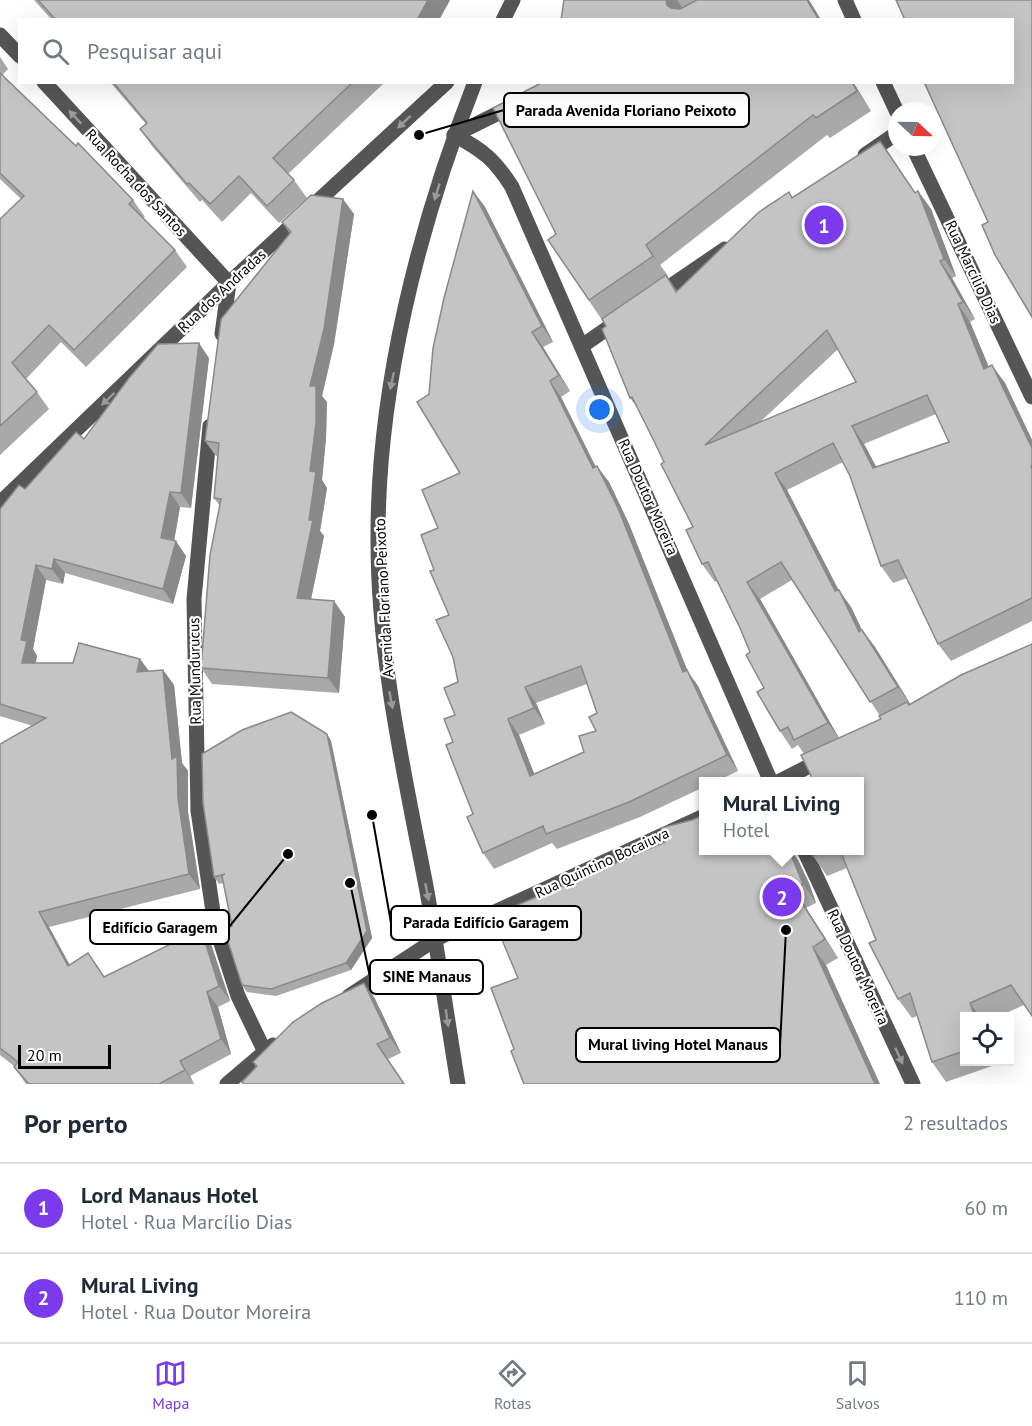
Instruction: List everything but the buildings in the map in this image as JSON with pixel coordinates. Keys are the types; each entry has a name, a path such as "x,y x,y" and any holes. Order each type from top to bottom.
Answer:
{"street":[{"path":"504,18 513,0"},
{"path":"844,0 853,18"},
{"path":"0,35 18,54"},
{"name":"Rua Rocha dos Santos","path":"46,84 229,283"},
{"name":"Rua dos Andradas","path":"0,503 229,283 445,84"},
{"name":"Avenida Floriano Peixoto","path":"458,1084 436,939 388,685 378,541 385,412 416,263 454,135 474,84"},
{"path":"884,84 892,102"},
{"path":"454,135 530,98"},
{"name":"Rua Doutor Moreira","path":"454,135 479,148 497,163 512,187 769,777"},
{"path":"848,167 888,140"},
{"name":"Rua Marcílio Dias","path":"917,156 1032,397"},
{"path":"582,346 739,240"},
{"path":"220,352 229,283"},
{"name":"Rua Mundurucus","path":"212,411 203,480 194,599 198,811 216,925 238,996 264,1050"},
{"path":"788,777 842,750"},
{"name":"Rua Quintino Bocaiuva","path":"331,1007 436,939 699,818"},
{"name":"Rua Doutor Moreira","path":"806,855 913,1084"},
{"path":"227,1084 264,1050 283,1038"}],"place":[{"name":"Parada Avenida Floriano Peixoto","path":"419,135"},
{"name":"Lord Manaus Hotel","path":"824,225"},
{"name":"Parada Edifício Garagem","path":"372,815"},
{"name":"Edifício Garagem","path":"288,854"},
{"name":"SINE Manaus","path":"350,883"},
{"name":"Mural Living","path":"782,897"},
{"name":"Mural living Hotel Manaus","path":"786,930"}]}
